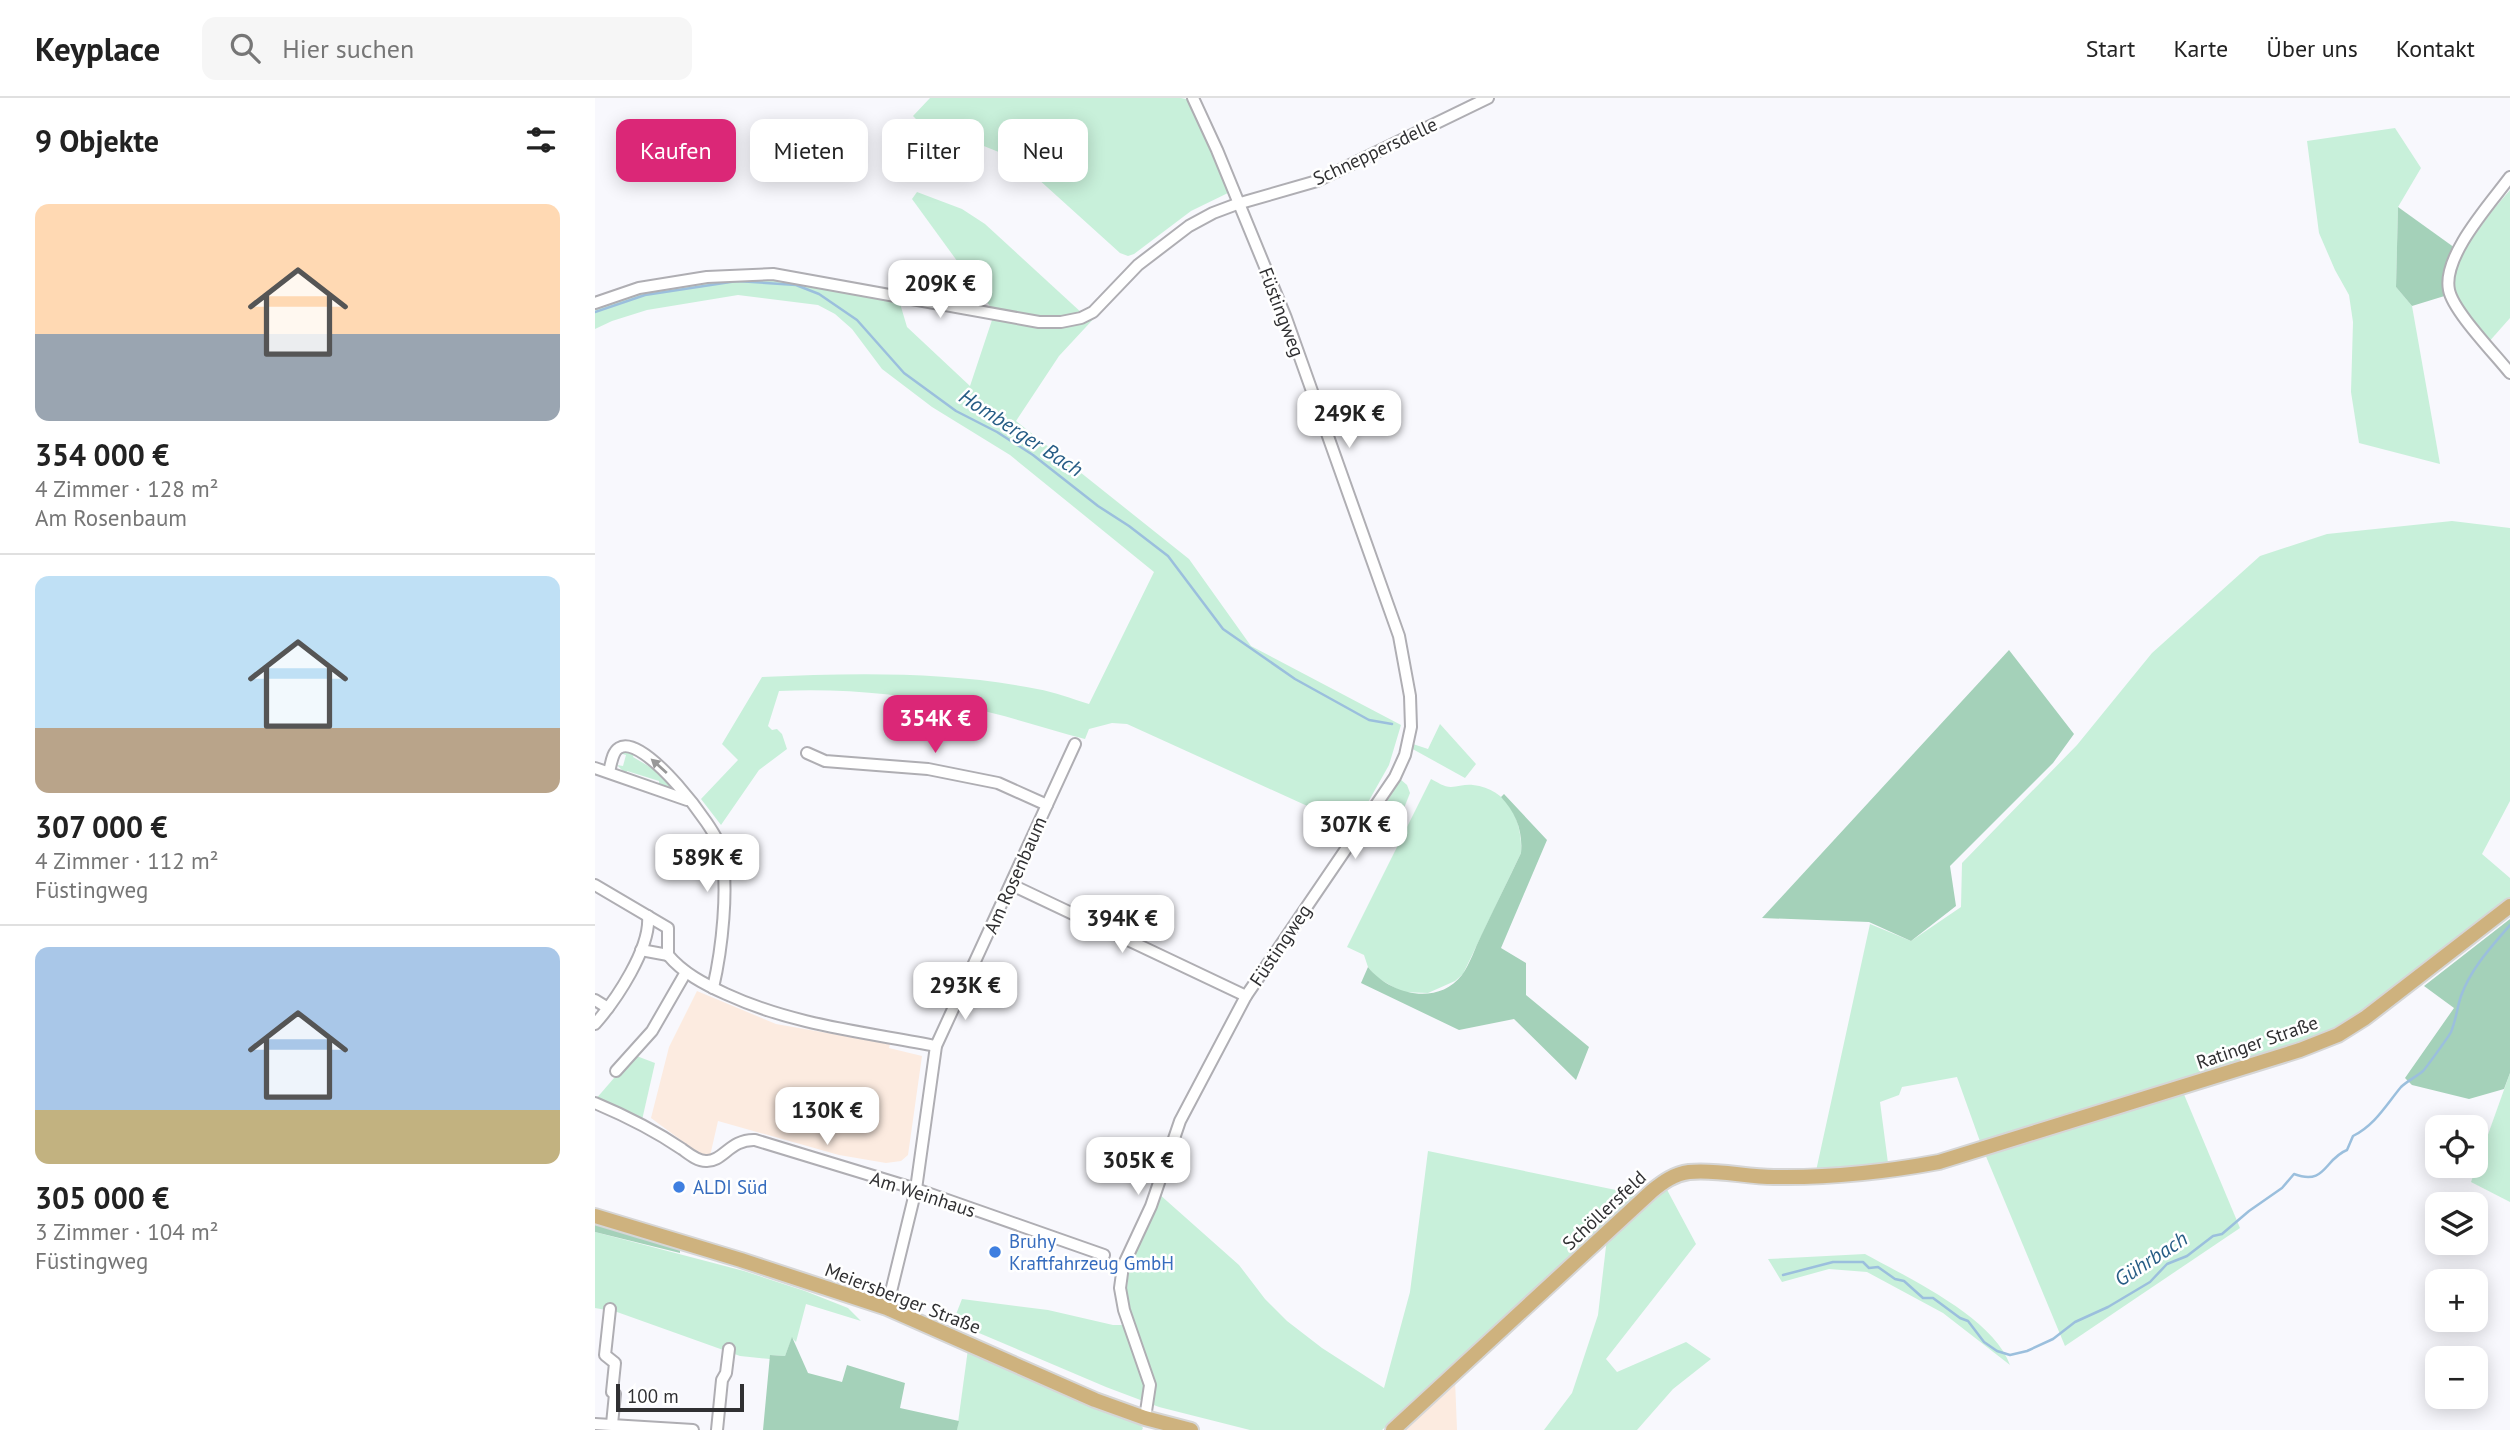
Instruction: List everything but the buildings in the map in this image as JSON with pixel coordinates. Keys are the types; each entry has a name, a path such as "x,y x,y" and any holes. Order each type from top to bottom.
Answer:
{"main road":[{"name":"Ratinger Straße","path":"1984,1150 2329,1039 2375,1011 2510,906"},
{"name":"Schöllersfeld","path":"1393,1430 1667,1179 1696,1172 1776,1177 1883,1171 1939,1162 1984,1150"},
{"name":"Meiersberger Straße","path":"595,1216 887,1308 1152,1423 1191,1430"}],"street":[{"name":"Füstingweg","path":"1152,1423 1150,1385 1123,1310 1123,1266 1151,1206 1180,1121 1246,996 1395,777 1409,740 1411,709 1399,636 1286,318 1193,98"},
{"name":"Schneppersdelle","path":"595,303 639,288 707,277 772,274 1039,322 1081,318 1093,312 1138,265 1189,226 1237,204 1317,181 1488,98"},
{"path":"2510,177 2464,241 2452,265 2448,285 2458,309 2510,373"},
{"name":"Am Rosenbaum","path":"887,1308 916,1189 936,1046 1076,744"},
{"path":"609,772 619,747 636,749 660,765 713,830 721,848 723,913 713,988"},
{"name":"Am Rosenbaum","path":"807,753 825,761 928,769 985,780 1047,805"},
{"path":"595,768 690,801"},
{"path":"595,885 667,928 668,955"},
{"path":"1012,885 1246,996"},
{"path":"595,1024 608,1008 642,950 647,933 647,916"},
{"path":"642,950 668,955 686,972 713,988 761,1009 803,1022 936,1046"},
{"path":"616,1071 652,1031 686,972"},
{"path":"595,1000 608,1008"},
{"name":"Am Weinhaus","path":"595,1103 643,1123 690,1155 704,1161 719,1157 737,1142 755,1140 916,1189 1104,1255"},
{"path":"610,1308 605,1355 615,1363 613,1424"},
{"path":"717,1430 722,1380 726,1373 729,1349"},
{"path":"595,1424 693,1430"}],"shaded area":[{"path":"697,991 776,1024 890,1044 889,1048 922,1056 908,1155 901,1161 886,1163 839,1155 718,1121 710,1156 701,1155 651,1118 669,1047"},
{"path":"1455,1379 1457,1430 1402,1430"}],"green space":[{"path":"930,98 1190,100 1230,192 1191,211 1128,256 1120,253 1041,182 1088,182 1088,119 998,119 998,152 984,146 984,119 916,119 913,116"},
{"path":"2395,128 2421,168 2398,207 2396,287 2412,306 2440,464 2359,443 2351,392 2353,322 2349,295 2319,233 2307,141"},
{"path":"2510,190 2510,318 2487,344 2451,294 2462,253"},
{"path":"917,192 962,209 985,224 1083,314 1037,317 992,309 912,199"},
{"path":"2398,207 2462,253 2451,294 2412,306 2396,287"},
{"path":"772,276 899,300 907,327 970,386 993,317 1020,323 1098,314 1059,356 1016,421 1189,559 1251,646 1401,725 1389,765 1353,829 1127,724 1112,723 1089,729 1085,739 943,702 896,695 826,690 779,691 768,726 782,734 787,749 759,770 721,825 701,799 738,760 722,744 762,677 866,674 935,676 1044,690 1089,704 1154,572 1010,455 932,407 882,369 852,329 835,314 818,305 738,295 647,310 595,329 595,305 668,284"},
{"path":"2452,521 2510,528 2510,801 2482,854 2510,878 2510,901 2364,1015 2317,1040 1982,1147 1957,1077 1902,1087 1899,1095 1880,1102 1888,1163 1816,1171 1870,924 1911,941 1961,907 1962,863 2077,745 2152,653 2260,556 2327,534"},
{"path":"2009,650 2074,734 2053,763 1950,866 1956,906 1911,941 1869,922 1762,918"},
{"path":"1440,724 1476,764 1465,778 1409,747 1410,743 1428,749"},
{"path":"622,750 634,754 633,757 662,774 679,792 659,784 659,781 627,771 626,774 617,765 623,766 626,755 619,753"},
{"path":"1400,779 1407,785 1410,793 1393,836 1373,826"},
{"path":"1431,779 1448,787 1470,785 1496,793 1511,808 1516,818 1521,853 1463,974 1455,981 1428,993 1402,992 1376,977 1368,967 1364,955 1347,947"},
{"path":"1504,794 1547,840 1501,948 1526,963 1526,995 1589,1047 1576,1080 1514,1019 1459,1030 1361,983 1368,967 1388,984 1400,990 1427,994 1452,985 1462,975 1521,853 1520,830 1511,809 1501,797"},
{"path":"2510,919 2510,1073 2504,1089 2469,1099 2412,1085 2405,1078 2454,1008 2424,986"},
{"path":"634,1055 655,1063 642,1120 595,1100"},
{"path":"2510,1073 2510,1202 2471,1182 2472,1178 2488,1178 2488,1134"},
{"path":"2183,1092 2240,1228 2065,1346 1985,1154"},
{"path":"1428,1151 1640,1195 1382,1430 1250,1430 1159,1407 953,1322 962,1299 1048,1310 1113,1325 1131,1325 1126,1297 1129,1269 1159,1194 1239,1265 1265,1299 1287,1321 1322,1348 1384,1388 1410,1292"},
{"path":"1665,1186 1696,1244 1606,1359 1617,1372 1686,1342 1711,1359 1673,1389 1637,1430 1544,1430 1572,1393 1598,1315 1607,1238"},
{"path":"595,1224 680,1248 680,1253 595,1232"},
{"path":"595,1232 744,1271 805,1291 848,1308 861,1321 806,1304 796,1342 792,1338 785,1356 770,1355 770,1359 740,1356 617,1312 595,1308"},
{"path":"1865,1254 1947,1300 1968,1315 2001,1347 2010,1365 1943,1313 1867,1272 1829,1269 1782,1282 1768,1259"},
{"path":"792,1337 808,1373 842,1382 847,1365 905,1383 900,1408 959,1421 957,1430 763,1430 770,1355 785,1356"},
{"path":"968,1349 1139,1423 1143,1428 957,1430"}],"waterway":[{"name":"Homberger Bach","path":"595,312 645,295 737,281 796,285 819,294 857,320 904,373 956,411 997,432 1033,455 1168,556 1223,629 1295,679 1369,720 1392,724"},
{"name":"Gührbach","path":"1783,1275 1833,1262 1863,1262 1869,1268 1878,1267 1895,1279 1904,1281 1923,1298 1933,1298 1968,1321 1984,1342 1997,1351 2010,1355 2027,1351 2053,1339 2075,1322 2108,1307 2150,1282 2167,1264 2187,1256 2213,1236 2222,1234 2282,1188 2294,1174 2313,1177 2347,1150 2353,1136 2374,1120 2401,1087 2423,1071 2437,1052 2451,1032 2470,976 2510,925"}],"place":[{"name":"ALDI Süd","path":"679,1187"},
{"name":"Bruhy Kraftfahrzeug GmbH","path":"995,1252"}]}
